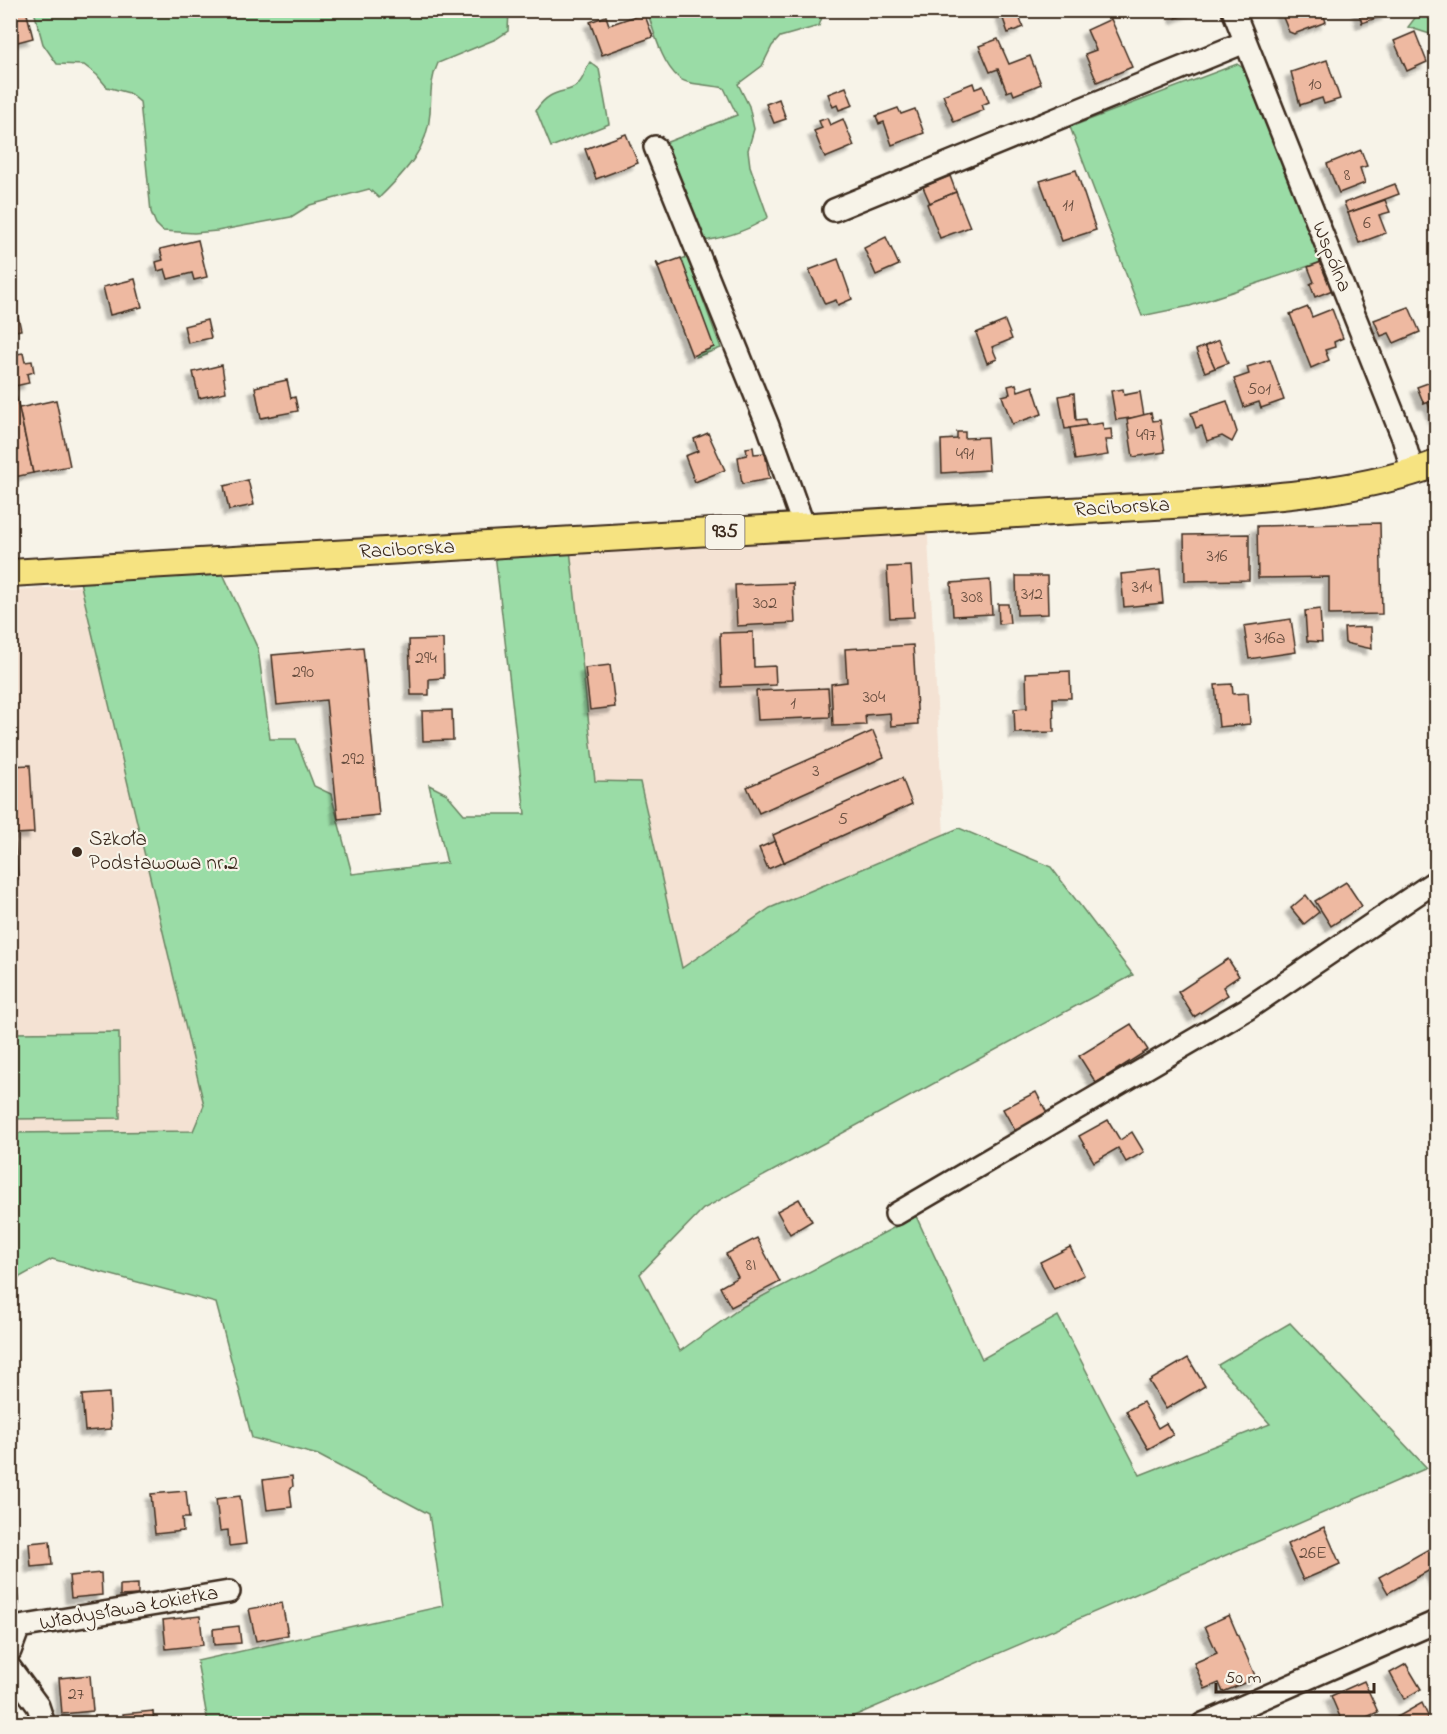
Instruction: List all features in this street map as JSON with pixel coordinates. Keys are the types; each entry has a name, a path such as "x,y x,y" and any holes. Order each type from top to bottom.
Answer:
{"main road":[{"name":"Raciborska","path":"10,573 1212,502 1313,493 1413,473 1437,464"}],"street":[{"name":"Wspólna","path":"1233,10 1403,438 1413,473"},
{"path":"834,210 1245,42"},
{"path":"655,147 768,426 804,527"},
{"path":"896,1214 1247,1009 1437,881"},
{"name":"Władysława Łokietka","path":"10,1651 19,1627 229,1592"},
{"path":"1203,1724 1437,1622"},
{"path":"10,1668 38,1706 44,1724"}],"shaded area":[{"path":"927,520 944,835 770,908 682,969 641,783 595,781 569,540"},
{"name":"Szkoła Podstawowa nr.2","path":"81,586 204,1105 193,1131 11,1133 11,590"}],"green space":[{"path":"509,10 508,31 496,39 438,63 432,82 425,139 413,160 379,198 369,189 310,205 291,217 194,233 163,231 156,224 151,212 140,102 129,93 107,87 84,65 57,64 43,44 34,11"},
{"path":"1421,10 1436,11 1436,36 1408,27"},
{"path":"647,11 824,11 819,26 780,37 772,46 762,66 738,84 749,106 754,129 748,150 750,166 768,217 745,230 704,241 665,143 737,115 724,88 683,81 673,72 659,46"},
{"path":"590,62 599,69 609,124 551,147 536,110 548,97 575,87"},
{"path":"1237,64 1252,74 1324,261 1190,306 1142,316 1070,127"},
{"path":"687,257 721,348 696,357 662,266"},
{"path":"569,540 595,781 640,782 682,968 770,908 959,828 1051,867 1133,975 703,1209 640,1274 680,1351 742,1307 916,1216 982,1359 1058,1316 1140,1475 1270,1424 1218,1365 1290,1323 1427,1468 838,1723 208,1723 197,1661 443,1606 429,1514 318,1455 252,1438 216,1303 52,1259 11,1282 11,1133 193,1131 204,1105 77,569 217,561 258,649 270,739 296,739 314,786 331,794 352,874 447,863 429,785 447,794 464,814 525,814 494,545"},
{"path":"119,1032 120,1118 11,1119 11,1033"}],"building":[{"path":"10,10 26,10 33,38 10,44"},
{"path":"1000,10 1017,10 1023,27 1008,33"},
{"path":"1173,10 1196,10 1176,18"},
{"path":"1280,10 1322,10 1326,22 1294,34 1289,32"},
{"path":"1358,10 1386,10 1387,14 1362,23"},
{"path":"644,13 653,37 602,55 590,22 606,16 609,25"},
{"path":"1111,19 1132,67 1097,82 1085,54 1096,50 1087,30"},
{"path":"1415,32 1427,62 1407,71 1394,41"},
{"path":"998,39 1009,64 1030,56 1041,84 1014,95 1012,90 1007,92 998,69 990,72 979,46"},
{"path":"1327,60 1340,99 1324,104 1322,98 1300,105 1291,72"},
{"path":"973,83 975,89 983,86 989,102 982,105 984,110 954,122 943,95"},
{"path":"846,87 853,105 839,110 837,105 833,107 828,94"},
{"path":"779,99 786,119 774,123 766,104"},
{"path":"898,108 901,114 915,109 924,133 892,145 884,122 879,124 876,116"},
{"path":"827,118 830,125 843,119 854,146 825,158 814,131 822,128 819,121"},
{"path":"626,134 638,163 596,179 585,149"},
{"path":"1361,150 1367,166 1360,168 1365,183 1339,193 1327,164"},
{"path":"1076,170 1096,230 1062,241 1040,181"},
{"path":"950,176 956,192 930,203 923,187"},
{"path":"1395,184 1399,194 1348,213 1344,203"},
{"path":"956,192 970,227 940,238 927,204"},
{"path":"1385,200 1390,212 1379,215 1386,233 1359,243 1348,213"},
{"path":"886,237 899,265 876,275 864,248"},
{"path":"198,240 207,277 194,280 192,273 168,279 165,269 158,271 156,262 163,260 160,249"},
{"path":"681,258 714,347 692,356 656,262 659,266"},
{"path":"838,259 852,299 838,305 836,300 825,304 809,270"},
{"path":"1324,261 1335,289 1315,297 1310,284 1314,282 1308,267"},
{"path":"135,279 142,307 110,315 103,287"},
{"path":"16,307 21,330 10,332 10,308"},
{"path":"1308,307 1312,317 1332,309 1343,338 1334,342 1335,347 1325,350 1329,360 1311,368 1290,314"},
{"path":"1409,307 1420,332 1394,343 1389,333 1381,336 1374,320"},
{"path":"207,320 211,338 188,343 184,326"},
{"path":"1005,321 1012,339 992,347 997,359 987,363 976,333"},
{"path":"1219,340 1228,363 1215,368 1205,346"},
{"path":"1205,346 1215,368 1205,372 1196,350"},
{"path":"23,353 25,362 32,361 34,372 27,374 29,383 10,387 10,355"},
{"path":"1270,360 1284,400 1261,408 1259,402 1244,407 1234,379 1249,374 1247,367"},
{"path":"222,365 226,392 199,398 193,372"},
{"path":"287,380 291,398 295,397 298,411 261,418 255,387"},
{"path":"1436,380 1436,399 1424,404 1417,387"},
{"path":"1016,384 1018,391 1033,386 1042,414 1012,424 1002,396 1010,394 1008,386"},
{"path":"14,386 33,473 10,478 10,387"},
{"path":"1123,389 1124,395 1140,392 1144,416 1116,420 1111,391"},
{"path":"1074,393 1076,420 1085,419 1087,426 1065,429 1059,396"},
{"path":"1436,399 1436,417 1434,418 1428,403"},
{"path":"56,400 70,466 33,473 19,408"},
{"path":"1227,401 1237,432 1232,442 1222,436 1207,441 1202,426 1196,428 1191,413"},
{"path":"1151,413 1153,421 1160,420 1165,452 1133,457 1127,419"},
{"path":"1102,423 1104,430 1111,429 1112,440 1105,440 1108,455 1075,460 1070,428"},
{"path":"957,432 965,432 965,438 987,437 989,470 942,473 941,440 957,439"},
{"path":"708,433 725,470 695,482 685,456 698,451 694,439"},
{"path":"753,447 754,454 765,453 770,479 742,484 738,457 747,455 746,448"},
{"path":"248,480 254,505 229,510 224,486"},
{"path":"1380,523 1382,614 1329,615 1329,577 1258,578 1257,526"},
{"path":"1249,534 1249,580 1185,581 1184,535"},
{"path":"911,566 914,617 890,618 887,567"},
{"path":"1160,570 1163,603 1124,607 1121,574"},
{"path":"1016,576 1047,576 1048,614 1017,615"},
{"path":"990,580 992,614 953,616 951,583"},
{"path":"793,583 795,623 737,626 735,585"},
{"path":"998,604 1008,604 1010,623 999,624"},
{"path":"1320,609 1322,642 1307,641 1305,611"},
{"path":"1291,619 1296,652 1249,659 1244,626"},
{"path":"1371,627 1372,649 1345,643 1344,628"},
{"path":"753,632 754,667 775,666 776,685 722,687 720,633"},
{"path":"443,639 444,678 429,679 429,695 411,695 409,640"},
{"path":"913,645 918,724 891,726 890,713 865,715 866,725 833,726 831,684 847,682 845,649"},
{"path":"363,647 379,815 338,819 326,700 277,705 272,655"},
{"path":"610,665 615,707 590,710 585,668"},
{"path":"1070,671 1071,698 1053,698 1054,732 1015,733 1014,709 1027,708 1026,673"},
{"path":"1232,684 1233,694 1248,693 1250,724 1219,727 1215,685"},
{"path":"828,688 830,717 758,720 756,691"},
{"path":"452,710 453,740 423,741 422,711"},
{"path":"873,731 884,757 759,813 747,787"},
{"name":"Szkoła Podstawowa nr.2","path":"30,765 34,833 15,834 18,879 10,880 10,766"},
{"path":"902,778 912,804 784,862 773,835"},
{"path":"775,841 784,862 768,869 759,848"},
{"path":"1346,882 1362,906 1331,926 1315,901"},
{"path":"1306,895 1319,912 1304,924 1291,908"},
{"path":"1228,959 1239,976 1223,987 1228,995 1194,1017 1178,992"},
{"path":"1131,1024 1148,1050 1096,1083 1079,1056"},
{"path":"1036,1092 1048,1115 1016,1132 1003,1109"},
{"path":"1108,1120 1120,1140 1132,1132 1144,1152 1126,1162 1118,1148 1094,1162 1079,1136"},
{"path":"799,1199 812,1221 790,1234 777,1211"},
{"path":"757,1238 780,1282 731,1307 720,1287 738,1277 726,1254"},
{"path":"1070,1247 1084,1275 1054,1289 1040,1262"},
{"path":"1188,1358 1205,1386 1166,1409 1149,1381"},
{"path":"109,1393 111,1429 85,1431 82,1395"},
{"path":"1143,1402 1158,1428 1166,1423 1173,1435 1148,1449 1126,1411"},
{"path":"292,1476 293,1486 290,1490 292,1507 267,1510 263,1480"},
{"path":"186,1491 189,1518 182,1518 183,1531 155,1534 151,1494"},
{"path":"240,1496 246,1544 229,1546 228,1530 220,1531 216,1499"},
{"path":"1324,1527 1340,1564 1303,1580 1287,1544"},
{"path":"50,1541 52,1565 31,1567 29,1543"},
{"path":"1436,1545 1436,1582 1430,1570 1388,1593 1379,1577"},
{"path":"101,1573 102,1595 71,1598 69,1576"},
{"path":"10,1576 14,1576 19,1604 10,1606"},
{"path":"138,1584 138,1595 120,1596 120,1585"},
{"path":"282,1603 288,1635 256,1641 249,1609"},
{"path":"1229,1615 1256,1678 1223,1692 1219,1683 1205,1689 1194,1663 1217,1653 1205,1626"},
{"path":"200,1616 203,1645 166,1649 163,1620"},
{"path":"239,1626 241,1643 214,1645 213,1629"},
{"path":"1406,1664 1421,1689 1404,1699 1390,1673"},
{"path":"90,1675 93,1711 62,1714 59,1678"},
{"path":"1364,1681 1378,1712 1351,1724 1343,1724 1331,1696"},
{"path":"1422,1703 1429,1718 1418,1724 1385,1724"},
{"path":"153,1711 154,1724 124,1724 123,1714"}],"place":[{"name":"Szkoła Podstawowa nr.2","path":"77,852"}]}
